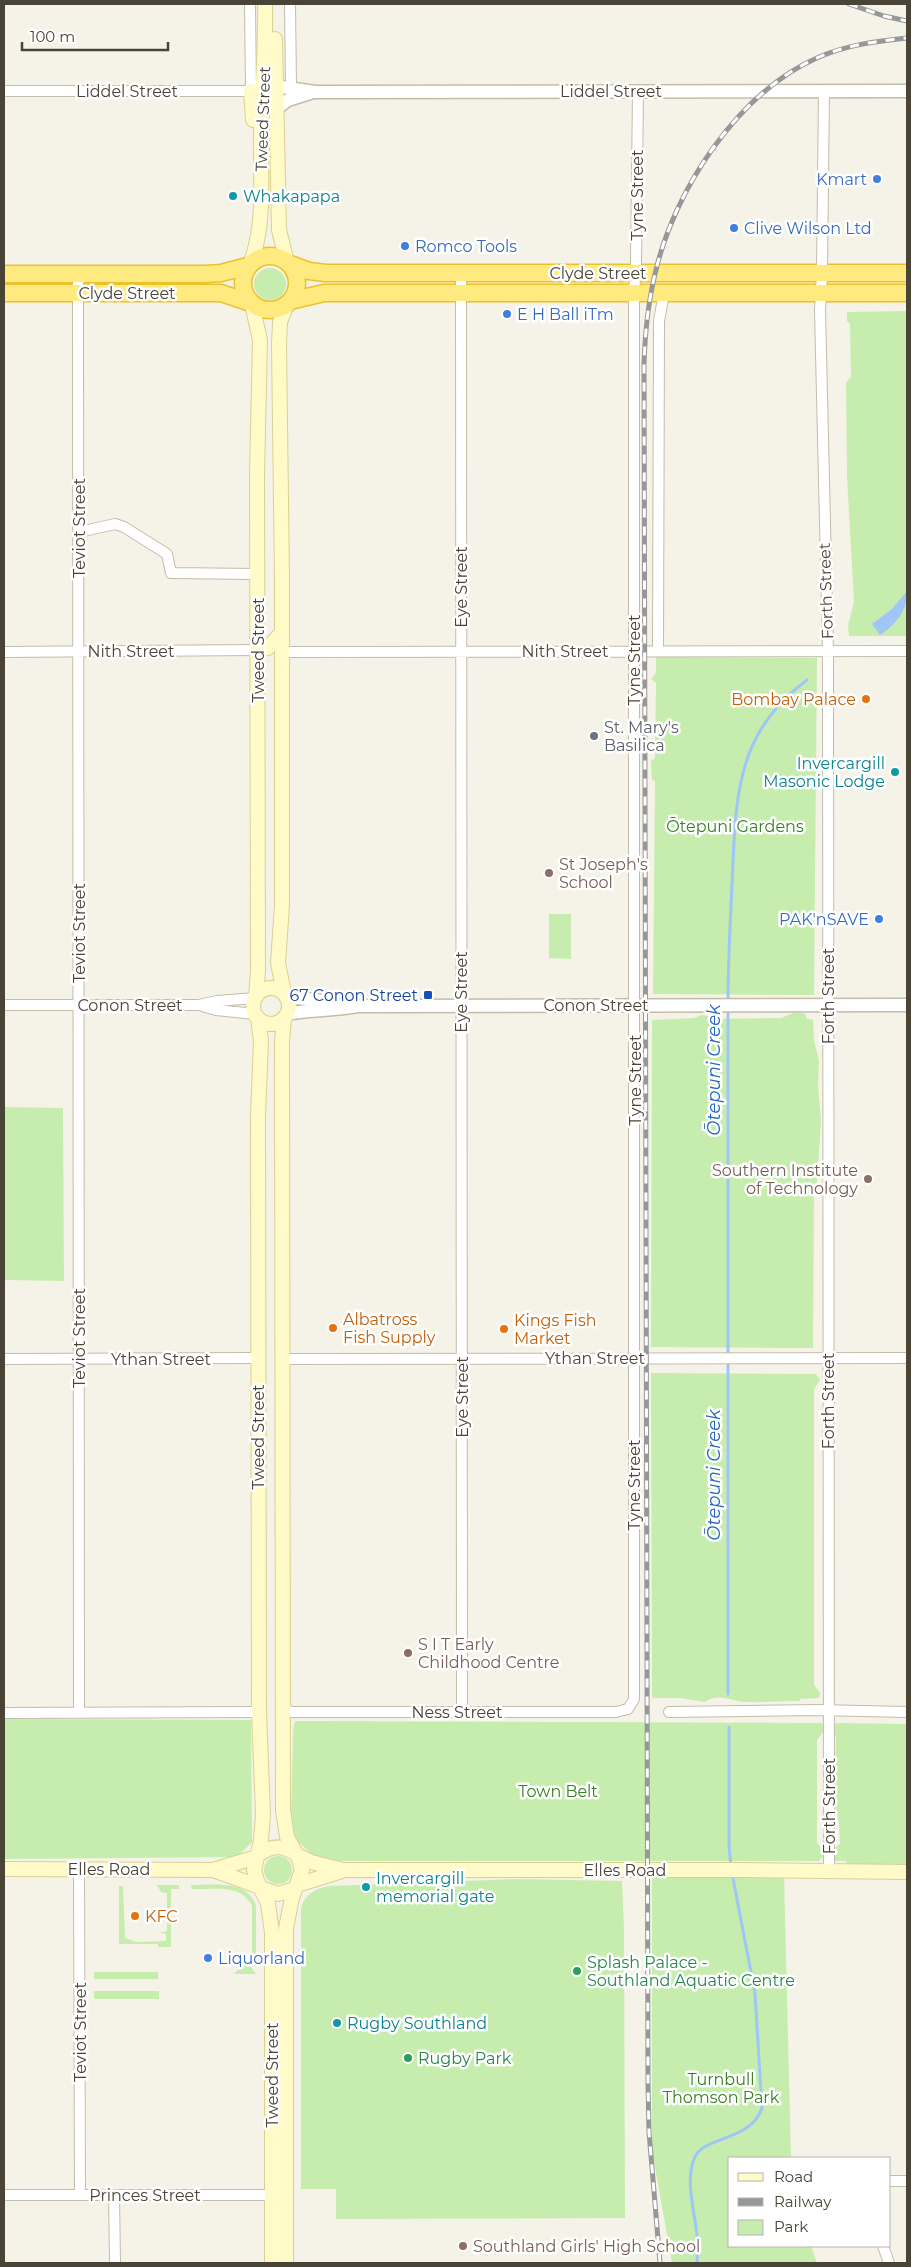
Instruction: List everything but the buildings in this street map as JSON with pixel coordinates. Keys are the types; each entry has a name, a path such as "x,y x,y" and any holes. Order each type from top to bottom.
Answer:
{"highway":[{"name":"Clyde Street","path":"4,274 221,273 267,257 274,257 309,271 325,274 907,273"},
{"path":"288,263 296,281 296,288 289,303"},
{"path":"250,264 243,279 250,303"},
{"name":"Clyde Street","path":"4,293 221,293 270,311 289,303 324,293 907,293"}],"main road":[{"name":"Tweed Street","path":"265,4 270,29 275,86 279,230 288,263"},
{"name":"Tweed Street","path":"250,264 260,229 260,147 270,29 275,4"},
{"path":"260,147 266,129 268,101 275,86"},
{"path":"251,91 254,131 260,147"},
{"name":"Tweed Street","path":"250,303 260,340 257,475 258,970 255,997"},
{"name":"Tweed Street","path":"285,995 278,963 282,932 280,322 289,303"},
{"path":"257,475 282,476"},
{"path":"258,650 268,648 282,632"},
{"path":"258,671 270,657 282,652"},
{"path":"258,827 282,827"},
{"name":"Conon Street","path":"255,997 264,989 269,988 274,988 285,995"},
{"path":"285,995 289,1006 285,1016"},
{"path":"255,997 253,1006 256,1016"},
{"name":"Tweed Street","path":"256,1016 261,1041 258,1116 258,1380 259,1729 263,1824 254,1870 268,1903 272,1933 272,2263"},
{"name":"Conon Street","path":"256,1016 270,1024 285,1016"},
{"name":"Tweed Street","path":"285,1016 282,1041 283,1819 287,1837 302,1870 286,1928 286,2263"},
{"path":"258,1358 269,1353 282,1339"},
{"path":"258,1380 270,1366 282,1359"},
{"path":"259,1729 270,1710 282,1710"},
{"path":"257,1856 274,1847 286,1848 296,1854"},
{"name":"Elles Road","path":"296,1854 311,1862 343,1870 907,1872"},
{"name":"Elles Road","path":"4,1869 213,1870 257,1856"},
{"name":"Elles Road","path":"213,1870 261,1888"},
{"name":"Elles Road","path":"296,1887 343,1870"},
{"path":"261,1888 278,1894 296,1887"}],"street":[{"path":"250,4 251,91"},
{"path":"290,4 290,88"},
{"name":"Liddel Street","path":"275,86 315,92 907,91"},
{"name":"Liddel Street","path":"4,91 251,91"},
{"name":"Tyne Street","path":"630,1708 634,1697 634,272 636,263 638,91"},
{"name":"Forth Street","path":"824,91 822,272 820,292 828,651 829,1872"},
{"name":"Liddel Street","path":"276,109 288,100 315,92"},
{"name":"Eye Street","path":"461,273 462,1712"},
{"name":"Teviot Street","path":"78,274 79,1712"},
{"name":"Tyne Street","path":"658,651 659,320 664,293"},
{"path":"79,532 110,525 124,527 166,554 171,573 258,574"},
{"name":"Nith Street","path":"4,652 258,650"},
{"name":"Nith Street","path":"282,652 907,651"},
{"path":"285,995 358,1006"},
{"name":"Conon Street","path":"4,1006 199,1005 255,997"},
{"path":"199,1005 216,1010 256,1016"},
{"name":"Conon Street","path":"285,1016 310,1010 339,1010 358,1006 907,1005"},
{"name":"Ythan Street","path":"4,1359 258,1358"},
{"name":"Ythan Street","path":"282,1359 907,1358"},
{"name":"Ness Street","path":"282,1710 293,1712 616,1712 625,1711 630,1708"},
{"path":"669,1712 816,1710 828,1712 907,1712"},
{"path":"4,1713 259,1712"},
{"name":"Teviot Street","path":"79,1869 80,2195"},
{"path":"891,2181 907,2181"},
{"name":"Princes Street","path":"4,2195 286,2194"},
{"path":"114,2195 115,2263"},
{"path":"883,2247 889,2263"}],"green space":[{"path":"270,268 276,269 281,273 285,278 285,290 281,295 276,299 270,300 264,299 259,295 255,290 254,284 255,278 259,273 264,269"},
{"path":"907,311 907,636 849,636 848,626 854,602 847,477 846,383 851,377 850,324 847,321 847,312"},
{"name":"Ōtepuni Gardens","path":"656,657 817,658 814,995 653,994 655,781 652,780 651,761 655,758 656,683 651,679 656,673"},
{"path":"549,914 571,914 571,959 549,958"},
{"path":"796,1012 806,1014 806,1018 813,1020 814,1041 819,1060 818,1086 821,1121 818,1192 814,1192 813,1348 651,1347 652,1020 694,1018 702,1015 708,1016 709,1019 781,1018"},
{"path":"4,1107 63,1108 64,1281 4,1280"},
{"path":"651,1373 816,1374 820,1380 814,1389 814,1685 820,1693 819,1698 800,1699 800,1701 741,1702 715,1698 705,1702 680,1698 652,1698"},
{"path":"4,1719 251,1720 252,1842 237,1857 4,1859"},
{"name":"Town Belt","path":"295,1721 822,1723 824,1728 817,1740 817,1843 823,1849 824,1855 819,1861 331,1861 312,1855 301,1844 295,1844 295,1834 291,1826 293,1731"},
{"path":"834,1724 907,1724 907,1867 866,1867 847,1864 846,1861 835,1861 831,1856 833,1849 840,1844 839,1823 835,1806 836,1736 832,1731"},
{"path":"278,1856 288,1860 292,1870 288,1880 278,1884 268,1880 264,1870 268,1860"},
{"name":"Turnbull Thomson Park","path":"652,1875 784,1875 791,2157 728,2157 728,2247 811,2247 817,2263 672,2263 652,2150"},
{"name":"Rugby Park","path":"515,1879 622,1881 624,1928 625,2218 336,2219 336,2189 301,2189 301,1908 305,1899 312,1892 330,1886"},
{"path":"157,1885 179,1885 179,1889 171,1889 171,1947 158,1947 158,1944 119,1944 119,1886 123,1886 125,1938 136,1942 166,1941 166,1934 160,1933 167,1931 167,1893 161,1892"},
{"path":"191,1885 229,1885 246,1891 252,1897 256,1906 256,1957 252,1955 252,1905 247,1898 240,1893 225,1889 192,1889"},
{"path":"242,1965 251,1967 256,1974 234,1974"},
{"path":"94,1972 158,1972 158,1979 94,1979"},
{"path":"94,1991 159,1991 159,1999 94,1999"}],"water":[{"path":"907,591 907,598 900,616 880,635 872,624 892,609"}],"waterway":[{"name":"Ōtepuni Creek","path":"728,1003 735,826 743,772 752,747 765,723 783,701 807,680"},
{"name":"Ōtepuni Creek","path":"728,1010 728,1694"},
{"name":"Ōtepuni Creek","path":"729,1727 729,1846 731,1867"},
{"name":"Ōtepuni Creek","path":"697,2263 697,2236 690,2188 691,2168 694,2159 699,2151 706,2146 747,2127 756,2119 762,2108 755,1993 732,1873"}],"railway":[{"path":"849,4 884,16 907,21"},
{"path":"660,2263 649,2132 648,2083 644,364 647,318 655,274 664,242 677,210 694,178 714,147 737,119 762,94 789,73 819,57 840,49 862,44 907,38"}],"place":[{"name":"Kmart","path":"877,179"},
{"name":"Whakapapa","path":"233,196"},
{"name":"Clive Wilson Ltd","path":"734,228"},
{"name":"Romco Tools","path":"405,246"},
{"name":"E H Ball iTm","path":"507,314"},
{"name":"Bombay Palace","path":"866,699"},
{"name":"St. Mary's Basilica","path":"594,736"},
{"name":"Invercargill Masonic Lodge","path":"895,772"},
{"name":"St Joseph's School","path":"549,873"},
{"name":"PAK'nSAVE","path":"879,919"},
{"name":"67 Conon Street","path":"428,995"},
{"name":"Southern Institute of Technology","path":"868,1179"},
{"name":"Albatross Fish Supply","path":"333,1328"},
{"name":"Kings Fish Market","path":"504,1329"},
{"name":"S I T Early Childhood Centre","path":"408,1653"},
{"name":"Invercargill memorial gate","path":"366,1887"},
{"name":"KFC","path":"135,1916"},
{"name":"Liquorland","path":"208,1958"},
{"name":"Splash Palace - Southland Aquatic Centre","path":"577,1971"},
{"name":"Rugby Southland","path":"337,2023"},
{"name":"Rugby Park","path":"408,2058"},
{"name":"Southland Girls' High School","path":"463,2246"}]}
